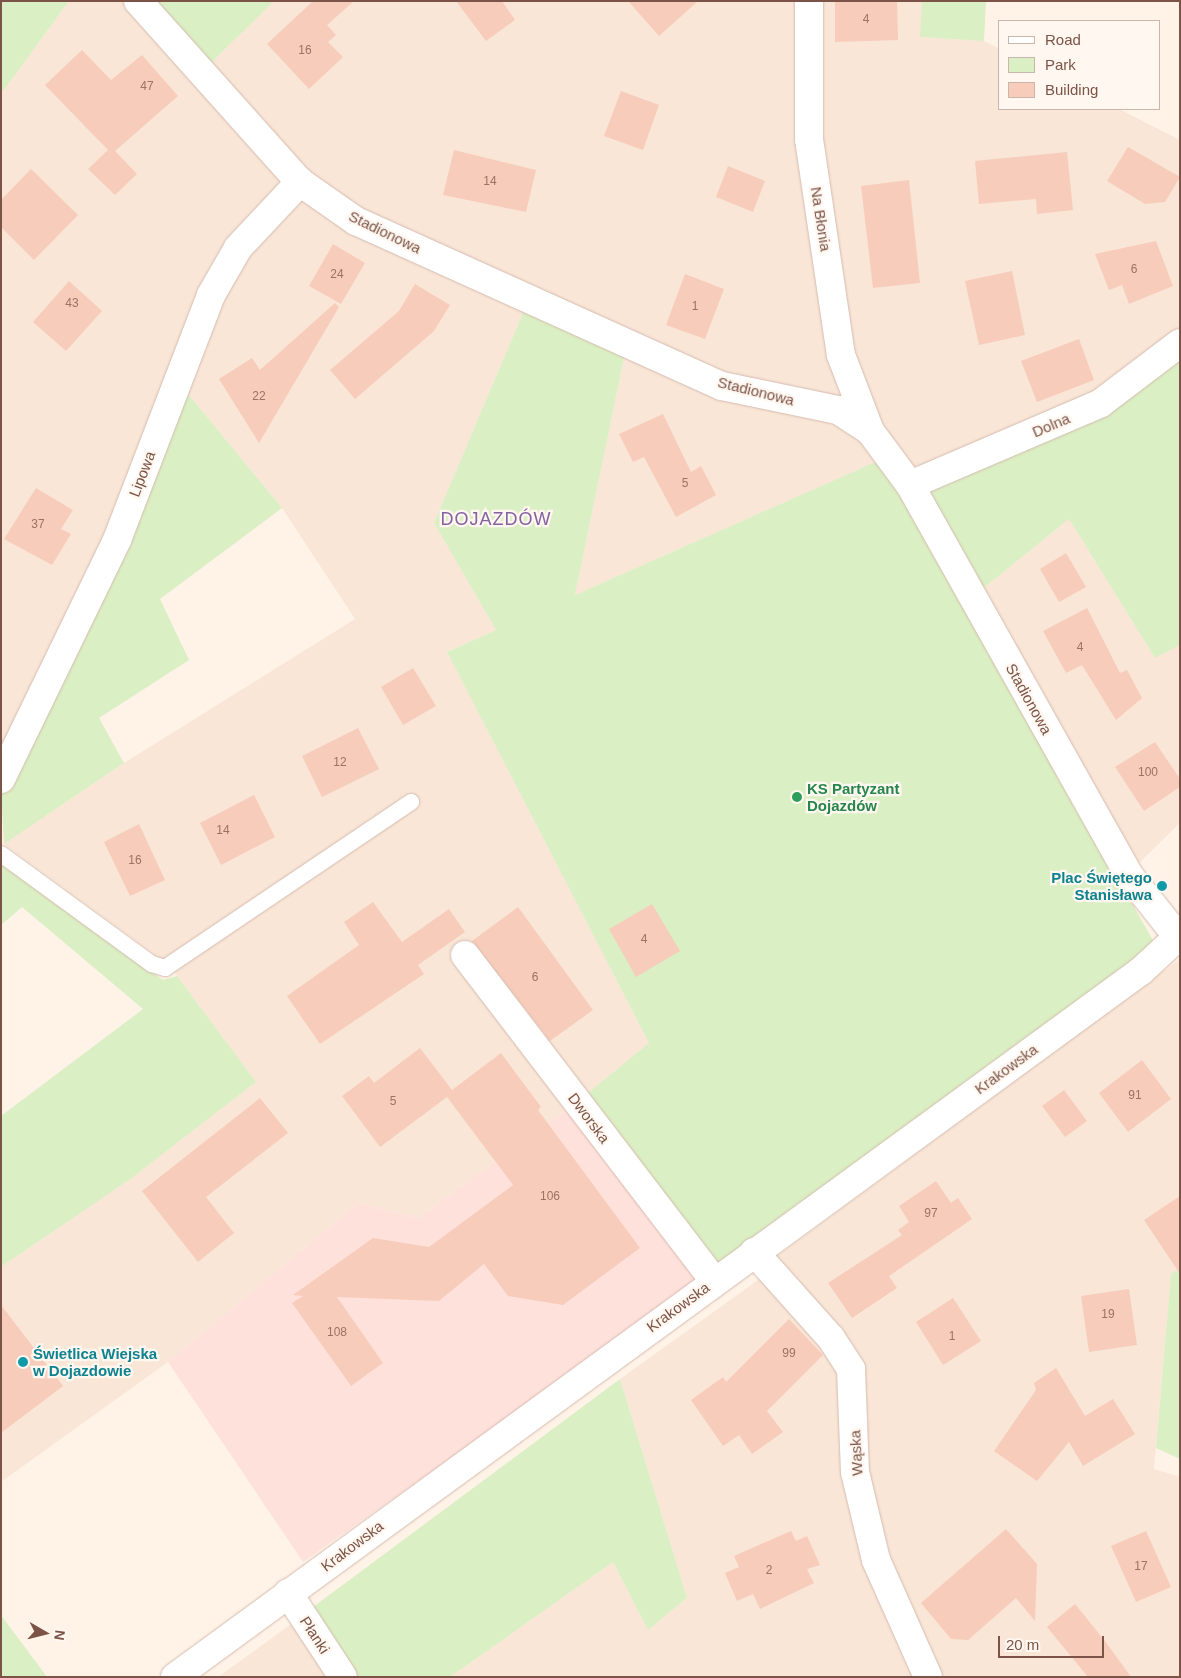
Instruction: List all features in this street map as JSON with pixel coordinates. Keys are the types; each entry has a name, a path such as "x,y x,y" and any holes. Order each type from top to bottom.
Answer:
{"street":[{"name":"Stadionowa","path":"138,1 300,182 356,221 722,386 838,410 870,431 910,485 1128,874 1179,936"},
{"name":"Na Błonia","path":"809,1 809,139 841,355 870,431"},
{"name":"Lipowa","path":"1,779 117,540 211,295 238,248 300,182"},
{"name":"Dolna","path":"910,485 1101,403 1180,343"},
{"name":"Krakowska","path":"175,1677 714,1281 1141,971 1179,936"},
{"name":"Dworska","path":"465,955 714,1281"},
{"name":"Wąska","path":"754,1252 832,1338 851,1368 855,1472 876,1560 928,1677"},
{"name":"Płanki","path":"288,1593 343,1677"}],"lane":[{"path":"1,854 152,964 165,968 411,802"}],"shaded area":[{"path":"69,1 137,1 289,180 229,245 110,535 1,761 1,94"},
{"path":"274,1 805,1 857,411 721,376 360,215 305,176 207,67"},
{"path":"817,1 922,1 921,37 984,41 998,48 998,110 1121,110 1180,140 1180,330 1104,391 913,475 880,429 850,354 816,127"},
{"path":"300,192 525,308 434,523 496,630 447,652 649,1043 572,1106 418,1218 358,1203 168,1362 1,1482 1,1267 129,1180 256,1082 168,964 4,844 124,763 355,619 282,508 184,389 242,255"},
{"path":"625,353 838,419 880,460 575,595"},
{"path":"1069,519 1155,658 1180,645 1180,823 1139,863 981,590"},
{"path":"1180,959 1180,1268 1171,1275 1154,1469 1180,1477 1180,1677 937,1677 883,1566 864,1480 862,1392 776,1257"},
{"path":"572,1106 705,1279 303,1562 168,1362 358,1203 418,1218"},
{"path":"765,1275 841,1371 846,1468 924,1677 450,1677 613,1562 648,1630 687,1598 620,1379"},
{"path":"294,1622 332,1677 218,1677"}],"green space":[{"path":"1,1 69,1 1,94"},
{"path":"149,1 274,1 207,67"},
{"path":"922,1 986,1 984,41 920,37"},
{"name":"KS Partyzant Dojazdów","path":"525,308 625,353 575,595 880,460 1154,942 1136,964 716,1269 583,1097 649,1043 447,652 496,630 434,523"},
{"path":"1180,351 1180,645 1155,658 1069,519 981,590 924,487"},
{"path":"184,389 282,508 160,599 189,660 99,718 124,763 4,844 1,790"},
{"path":"1,864 163,980 177,976 256,1082 129,1180 1,1267 1,1116 143,1009 22,907 1,925"},
{"path":"1180,1268 1180,1459 1156,1448 1171,1274"},
{"path":"620,1379 687,1598 648,1630 613,1562 450,1677 353,1677 309,1610"},
{"path":"1,1615 47,1677 1,1677"}],"building":[{"path":"313,1 354,1 327,25 336,35 328,42 343,57 309,89 267,44"},
{"path":"456,1 502,1 515,20 486,41"},
{"path":"628,1 698,1 659,36"},
{"path":"835,1 897,1 898,40 835,42"},
{"path":"82,50 111,80 142,55 178,96 115,151 137,174 115,195 88,169 108,150 45,85"},
{"path":"621,91 659,105 643,150 604,136"},
{"path":"1128,147 1180,177 1165,202 1145,204 1107,181"},
{"path":"454,150 536,170 526,212 443,195"},
{"path":"1067,152 1073,210 1037,214 1036,199 979,204 975,161"},
{"path":"728,166 765,181 753,212 716,197"},
{"path":"31,169 78,215 34,260 1,227 1,200"},
{"path":"909,180 920,283 873,288 861,186"},
{"path":"1156,241 1173,286 1129,304 1122,285 1109,290 1095,254"},
{"path":"333,244 365,263 341,304 309,286"},
{"path":"1012,271 1025,335 979,345 965,281"},
{"path":"685,274 724,289 705,339 666,325"},
{"path":"69,281 102,311 66,351 33,322"},
{"path":"415,284 450,305 434,331 355,399 330,370 399,311"},
{"path":"335,303 339,307 259,443 219,379 252,358 260,370"},
{"path":"1079,339 1094,380 1037,402 1021,361"},
{"path":"663,414 691,472 701,466 716,495 676,517 644,457 633,462 619,434"},
{"path":"36,488 73,510 61,529 71,534 52,565 4,539"},
{"path":"1066,553 1086,587 1059,602 1040,569"},
{"path":"1087,608 1120,673 1127,670 1142,698 1116,720 1082,665 1066,673 1043,631"},
{"path":"413,668 436,706 403,725 381,687"},
{"path":"358,728 379,769 322,797 302,756"},
{"path":"1155,742 1180,779 1180,787 1144,811 1115,767"},
{"path":"254,795 275,837 221,865 200,823"},
{"path":"139,824 165,880 130,896 104,842"},
{"path":"373,902 402,942 449,909 465,932 418,965 424,974 320,1044 287,996 359,945 344,922"},
{"path":"652,904 680,951 636,977 609,929"},
{"path":"518,907 593,1010 550,1041 472,941"},
{"path":"420,1048 452,1090 501,1053 541,1107 538,1110 640,1248 563,1305 508,1296 484,1264 439,1301 337,1297 383,1363 351,1386 292,1303 303,1296 293,1295 373,1238 429,1247 513,1185 447,1097 380,1147 342,1096 369,1076 374,1083"},
{"path":"1142,1060 1171,1099 1128,1132 1099,1093"},
{"path":"1064,1090 1087,1121 1065,1137 1042,1106"},
{"path":"260,1098 288,1133 206,1197 234,1233 198,1262 142,1191"},
{"path":"936,1181 951,1203 958,1198 972,1219 889,1276 897,1288 852,1318 828,1283 902,1235 898,1230 909,1222 899,1206"},
{"path":"1180,1196 1180,1274 1144,1220"},
{"path":"1129,1289 1137,1345 1089,1352 1081,1296"},
{"path":"953,1298 981,1341 943,1365 916,1322"},
{"name":"Świetlica Wiejska w Dojazdowie","path":"1,1305 63,1386 1,1433"},
{"path":"789,1319 823,1355 767,1411 783,1432 752,1454 739,1435 723,1446 691,1400 723,1377 726,1382"},
{"path":"1056,1368 1085,1416 1113,1399 1135,1434 1083,1466 1069,1442 1037,1481 994,1451 1036,1390 1034,1383"},
{"path":"1006,1529 1037,1564 1035,1621 1016,1598 968,1640 951,1639 921,1603"},
{"path":"791,1531 796,1541 807,1536 820,1565 807,1569 814,1583 760,1609 753,1594 737,1601 725,1573 739,1567 734,1556"},
{"path":"1146,1531 1171,1587 1136,1602 1111,1546"},
{"path":"1075,1604 1131,1677 1088,1677 1047,1627"}],"place":[{"name":"KS Partyzant Dojazdów","path":"797,797"},
{"name":"Plac Świętego Stanisława","path":"1162,886"},
{"name":"Świetlica Wiejska w Dojazdowie","path":"23,1362"}],"district":[{"name":"DOJAZDÓW","path":"496,519"}]}
